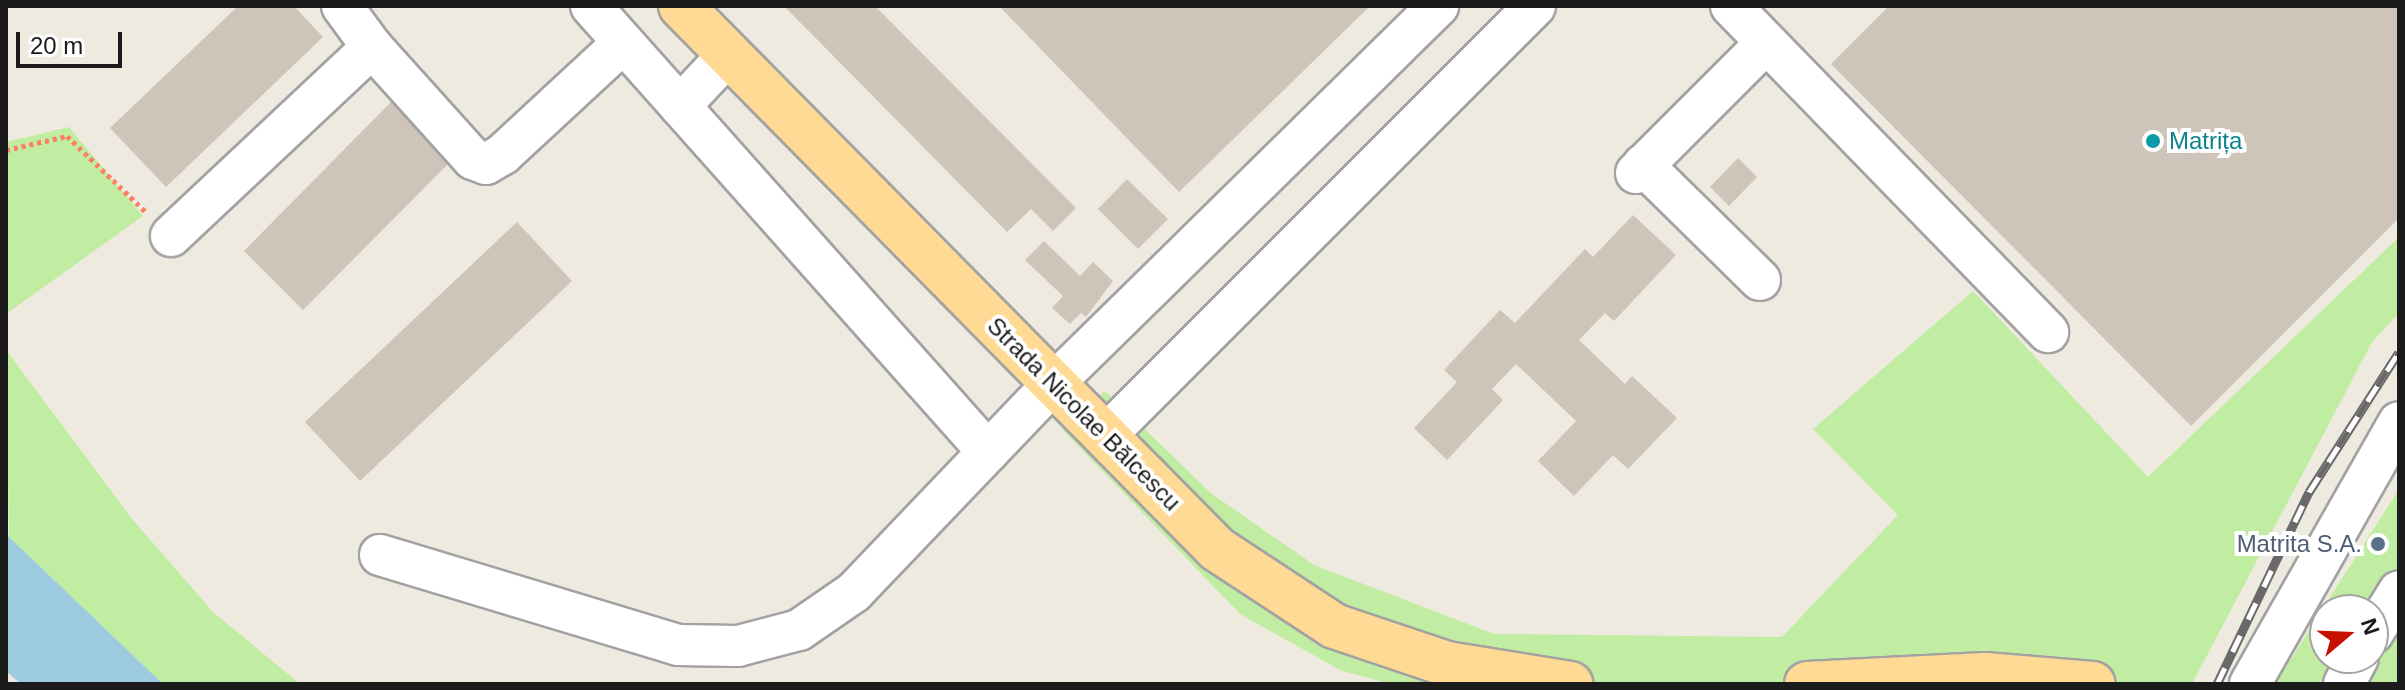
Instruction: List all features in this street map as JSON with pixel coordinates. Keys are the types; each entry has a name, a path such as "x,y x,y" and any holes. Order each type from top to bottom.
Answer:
{"main road":[{"name":"Strada Nicolae Bălcescu","path":"681,6 1217,549 1334,626 1447,664 1570,684"},
{"path":"1807,684 1985,675 2093,684"}],"lane":[{"path":"342,6 372,47 473,159 486,164 503,154 623,43"},
{"path":"591,6 988,452"},
{"path":"380,555 642,636 706,648 738,646 799,630 825,617 1053,384 1438,6"},
{"path":"1105,436 1535,6"},
{"path":"1731,6 2048,332"},
{"path":"1760,280 1639,169 1766,43"},
{"path":"171,236 372,47"},
{"path":"680,106 729,54"},
{"path":"2250,684 2399,422"}],"path":[{"path":"6,150 67,136 171,236"}],"green space":[{"path":"69,127 143,216 6,314 6,142"},
{"path":"2399,237 2399,313 2372,342 2192,684 1390,684 1340,670 1240,614 1063,430 1105,391 1212,494 1314,565 1494,634 1782,637 1898,515 1813,429 1973,291 2148,477"},
{"path":"6,350 133,520 213,612 300,684 163,684 9,537"},
{"path":"2399,489 2399,684 2275,684 2309,631 2309,674 2389,674 2389,594 2332,594"}],"water":[{"path":"6,533 163,684 21,684 7,672"}],"building":[{"path":"238,6 294,6 323,37 166,187 110,128"},
{"path":"784,6 875,6 1076,208 1053,231 1031,209 1007,232"},
{"path":"999,6 1370,6 1179,192"},
{"name":"Matrița","path":"1889,6 2399,6 2399,218 2191,426 1831,64"},
{"path":"394,99 454,158 303,310 244,251"},
{"path":"1738,158 1757,177 1729,206 1710,187"},
{"path":"1127,179 1168,219 1138,249 1098,209"},
{"path":"1633,215 1676,255 1614,321 1605,313 1579,340 1625,384 1632,376 1677,418 1628,469 1613,455 1574,496 1538,461 1576,421 1516,364 1492,389 1503,400 1447,460 1414,428 1457,382 1444,370 1500,310 1515,323 1585,249 1593,257"},
{"path":"517,222 572,281 360,481 305,422"},
{"path":"1044,241 1080,276 1093,262 1113,281 1086,317 1081,313 1070,324 1052,308 1063,296 1025,260"}],"railway":[{"path":"2217,684 2309,492 2399,352"}],"place":[{"name":"Matrița","path":"2153,141"},
{"name":"Matrita S.A.","path":"2378,544"}]}
